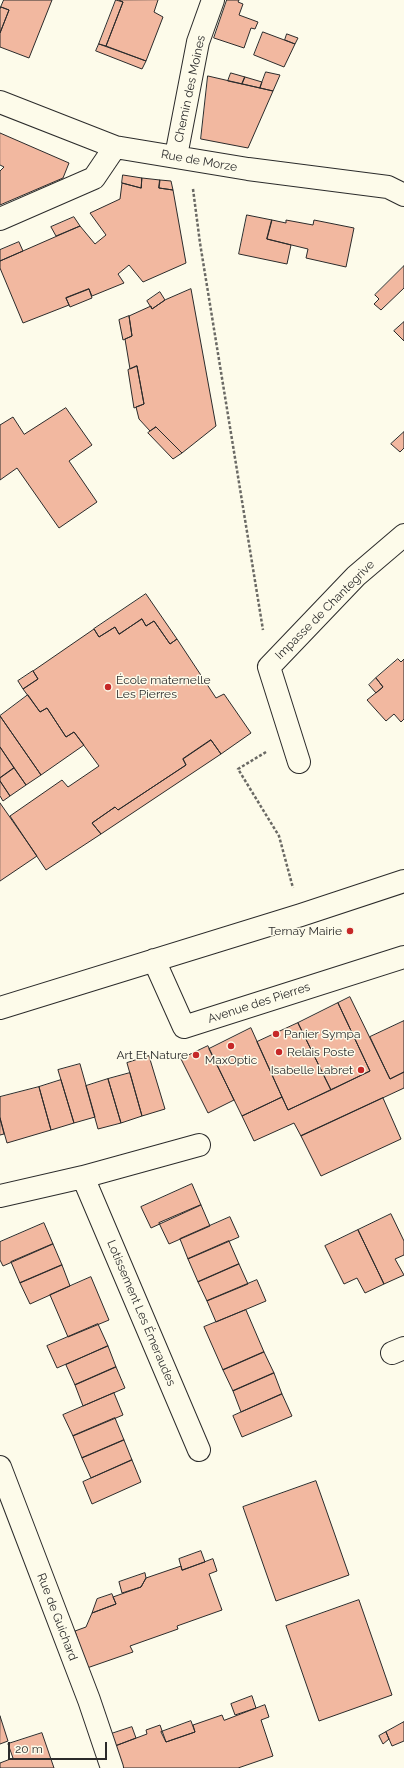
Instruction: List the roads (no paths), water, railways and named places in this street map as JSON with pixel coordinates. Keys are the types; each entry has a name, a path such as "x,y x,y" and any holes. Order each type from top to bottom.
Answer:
{"street":[{"name":"Chemin des Moines","path":"176,156 198,42 213,0"},
{"name":"Rue de Morze","path":"0,102 115,147 248,169 388,187 404,195"},
{"path":"0,219 94,178 115,147"},
{"name":"Impasse de Chantegrive","path":"299,762 269,667 356,576 404,535"},
{"path":"0,1008 301,915 404,881"},
{"name":"Avenue des Pierres","path":"154,960 184,1027 404,957"},
{"path":"0,1196 83,1177 199,1145"},
{"name":"Lotissement Les Émeraudes","path":"83,1177 198,1450"},
{"name":"Rue de Guichard","path":"0,1467 86,1693 112,1768"}],"place":[{"name":"École maternelle Les Pierres","path":"108,687"},
{"name":"Ternay Mairie","path":"350,931"},
{"name":"Panier Sympa","path":"276,1034"},
{"name":"MaxOptic","path":"231,1046"},
{"name":"Relais Poste","path":"279,1052"},
{"name":"Art Et Nature","path":"196,1055"},
{"name":"Isabelle Labret","path":"361,1070"}]}
